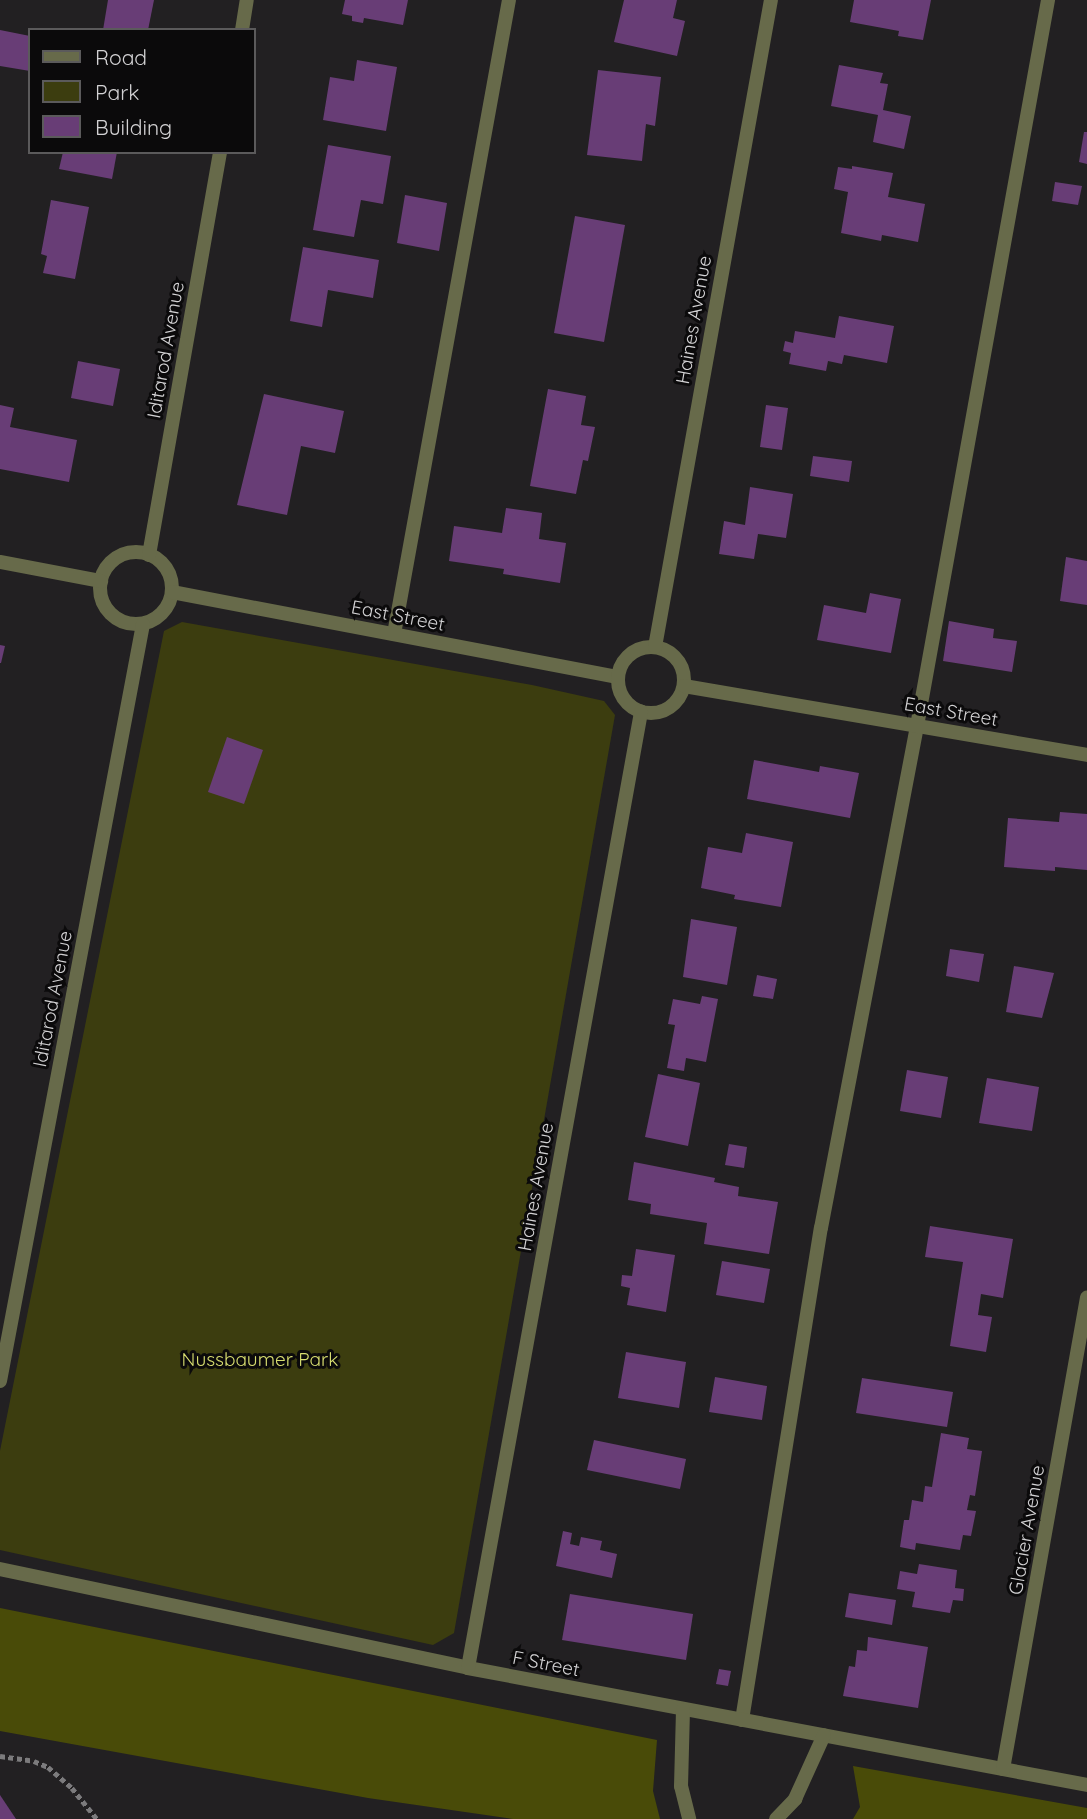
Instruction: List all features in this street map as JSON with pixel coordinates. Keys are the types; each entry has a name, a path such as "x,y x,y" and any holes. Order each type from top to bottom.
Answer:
{"street":[{"path":"242,28 247,0"},
{"path":"394,634 509,0"},
{"name":"Haines Avenue","path":"655,647 771,0"},
{"path":"742,1720 821,1228 918,726 1048,0"},
{"name":"Iditarod Avenue","path":"149,555 220,154"},
{"path":"125,554 149,555 166,569 172,592 163,612 143,624 132,624 112,615 104,605 101,581 106,569 125,554"},
{"path":"0,562 101,581"},
{"name":"East Street","path":"172,592 618,677"},
{"name":"Iditarod Avenue","path":"0,1381 143,624"},
{"path":"644,647 655,647 674,656 684,675 684,686 680,697 663,711 641,712 623,699 618,677 626,658 644,647"},
{"name":"East Street","path":"684,686 1087,755"},
{"name":"Haines Avenue","path":"468,1668 641,712"},
{"name":"Glacier Avenue","path":"1003,1769 1087,1297"},
{"name":"F Street","path":"0,1569 468,1668 1087,1785"},
{"path":"683,1710 681,1786 689,1819"},
{"path":"776,1819 795,1800 824,1735"}],"path":[{"path":"0,1756 34,1760 48,1767 72,1788 97,1819"}],"green space":[{"name":"Nussbaumer Park","path":"182,622 532,685 604,701 615,715 454,1633 433,1645 0,1550 0,1451 164,631"}],"shaded area":[{"path":"0,1608 657,1740 653,1791 660,1819 513,1819 368,1798 0,1731"},
{"path":"853,1766 1087,1808 1087,1819 853,1819 860,1807"}],"building":[{"path":"108,0 154,0 148,28 103,28"},
{"path":"345,0 408,0 403,25 364,18 363,23 352,21 352,16 342,14"},
{"path":"624,0 677,0 673,18 685,21 677,56 614,42"},
{"path":"854,0 931,0 923,40 898,36 899,31 850,22"},
{"path":"0,30 28,36 28,71 0,66"},
{"path":"357,60 397,67 386,131 323,120 330,77 354,81"},
{"path":"839,65 883,73 880,83 888,84 883,110 911,116 904,149 873,142 878,115 831,106"},
{"path":"598,70 661,77 655,126 646,124 642,161 587,155"},
{"path":"1084,132 1087,132 1087,164 1079,162"},
{"path":"328,145 391,156 383,204 361,200 354,237 313,230"},
{"path":"63,154 117,154 112,179 59,169"},
{"path":"852,166 893,173 888,197 925,204 918,242 882,235 881,241 841,233 848,192 834,189 838,167 852,169"},
{"path":"1055,182 1082,186 1078,205 1052,201"},
{"path":"405,195 447,203 439,251 397,243"},
{"path":"51,200 89,207 75,279 43,273 47,256 41,254"},
{"path":"575,216 625,225 604,342 554,333"},
{"path":"303,247 379,260 373,298 328,290 322,327 290,321"},
{"path":"839,316 894,326 887,363 844,355 842,364 828,361 826,371 789,364 791,353 783,351 785,341 793,343 795,331 835,338"},
{"path":"78,361 120,369 113,406 71,398"},
{"path":"548,389 586,396 581,425 595,427 588,461 583,460 576,494 530,486"},
{"path":"264,394 344,411 335,453 301,446 287,515 237,505"},
{"path":"0,405 14,408 10,427 77,440 69,482 0,469"},
{"path":"766,405 788,408 782,450 760,447"},
{"path":"813,456 852,461 849,482 810,476"},
{"path":"750,487 793,494 786,538 758,534 754,559 719,554 724,521 745,525"},
{"path":"506,508 542,513 539,539 566,543 560,583 503,574 504,569 449,561 454,526 502,533"},
{"path":"1066,557 1087,561 1087,605 1060,601"},
{"path":"870,593 901,599 891,653 817,640 824,605 866,613"},
{"path":"949,621 994,629 993,638 1017,641 1012,672 943,661"},
{"path":"0,645 5,646 1,663 0,663"},
{"path":"227,737 263,750 244,804 208,792"},
{"path":"754,760 819,772 820,766 859,773 850,818 747,799"},
{"path":"1060,812 1087,814 1087,870 1055,867 1055,871 1004,867 1008,818 1059,822"},
{"path":"746,833 793,842 781,907 734,899 735,895 701,888 708,847 742,853"},
{"path":"691,919 737,927 727,985 683,977"},
{"path":"950,949 984,954 979,982 946,976"},
{"path":"1014,966 1054,973 1042,1018 1006,1012"},
{"path":"757,975 777,979 773,999 753,996"},
{"path":"702,996 718,999 706,1062 686,1058 684,1071 667,1068 675,1025 668,1024 673,999 700,1004"},
{"path":"907,1070 948,1077 941,1118 900,1111"},
{"path":"658,1074 700,1083 688,1146 645,1137"},
{"path":"987,1078 1039,1087 1032,1131 979,1123"},
{"path":"729,1144 747,1147 744,1168 725,1165"},
{"path":"634,1162 715,1178 714,1182 739,1187 738,1196 778,1202 769,1254 704,1244 707,1223 650,1214 651,1204 628,1200"},
{"path":"930,1226 1013,1239 1003,1298 981,1294 978,1315 992,1317 986,1352 950,1346 963,1262 925,1257"},
{"path":"636,1249 675,1255 666,1312 627,1305 630,1288 621,1286 622,1275 632,1276"},
{"path":"722,1261 770,1269 764,1303 716,1295"},
{"path":"626,1352 686,1362 679,1408 618,1398"},
{"path":"715,1377 767,1386 762,1420 709,1412"},
{"path":"862,1378 953,1392 947,1427 856,1413"},
{"path":"941,1433 969,1438 967,1449 982,1451 975,1496 970,1495 967,1510 976,1511 971,1536 963,1535 960,1550 916,1543 915,1550 900,1547 904,1520 909,1520 912,1500 923,1502 925,1486 932,1487"},
{"path":"594,1440 686,1459 680,1489 587,1470"},
{"path":"563,1531 572,1533 570,1544 579,1546 581,1537 602,1541 600,1550 617,1554 612,1578 556,1566"},
{"path":"919,1564 957,1570 955,1588 964,1589 963,1601 953,1600 950,1613 912,1607 915,1592 897,1589 900,1571 917,1574"},
{"path":"849,1593 896,1600 892,1625 845,1617"},
{"path":"570,1594 693,1614 686,1660 562,1640"},
{"path":"868,1637 928,1647 918,1708 843,1696 849,1666 855,1667 857,1650 867,1651"},
{"path":"719,1669 731,1671 728,1686 716,1684"},
{"path":"0,1795 16,1819 0,1819"}]}
